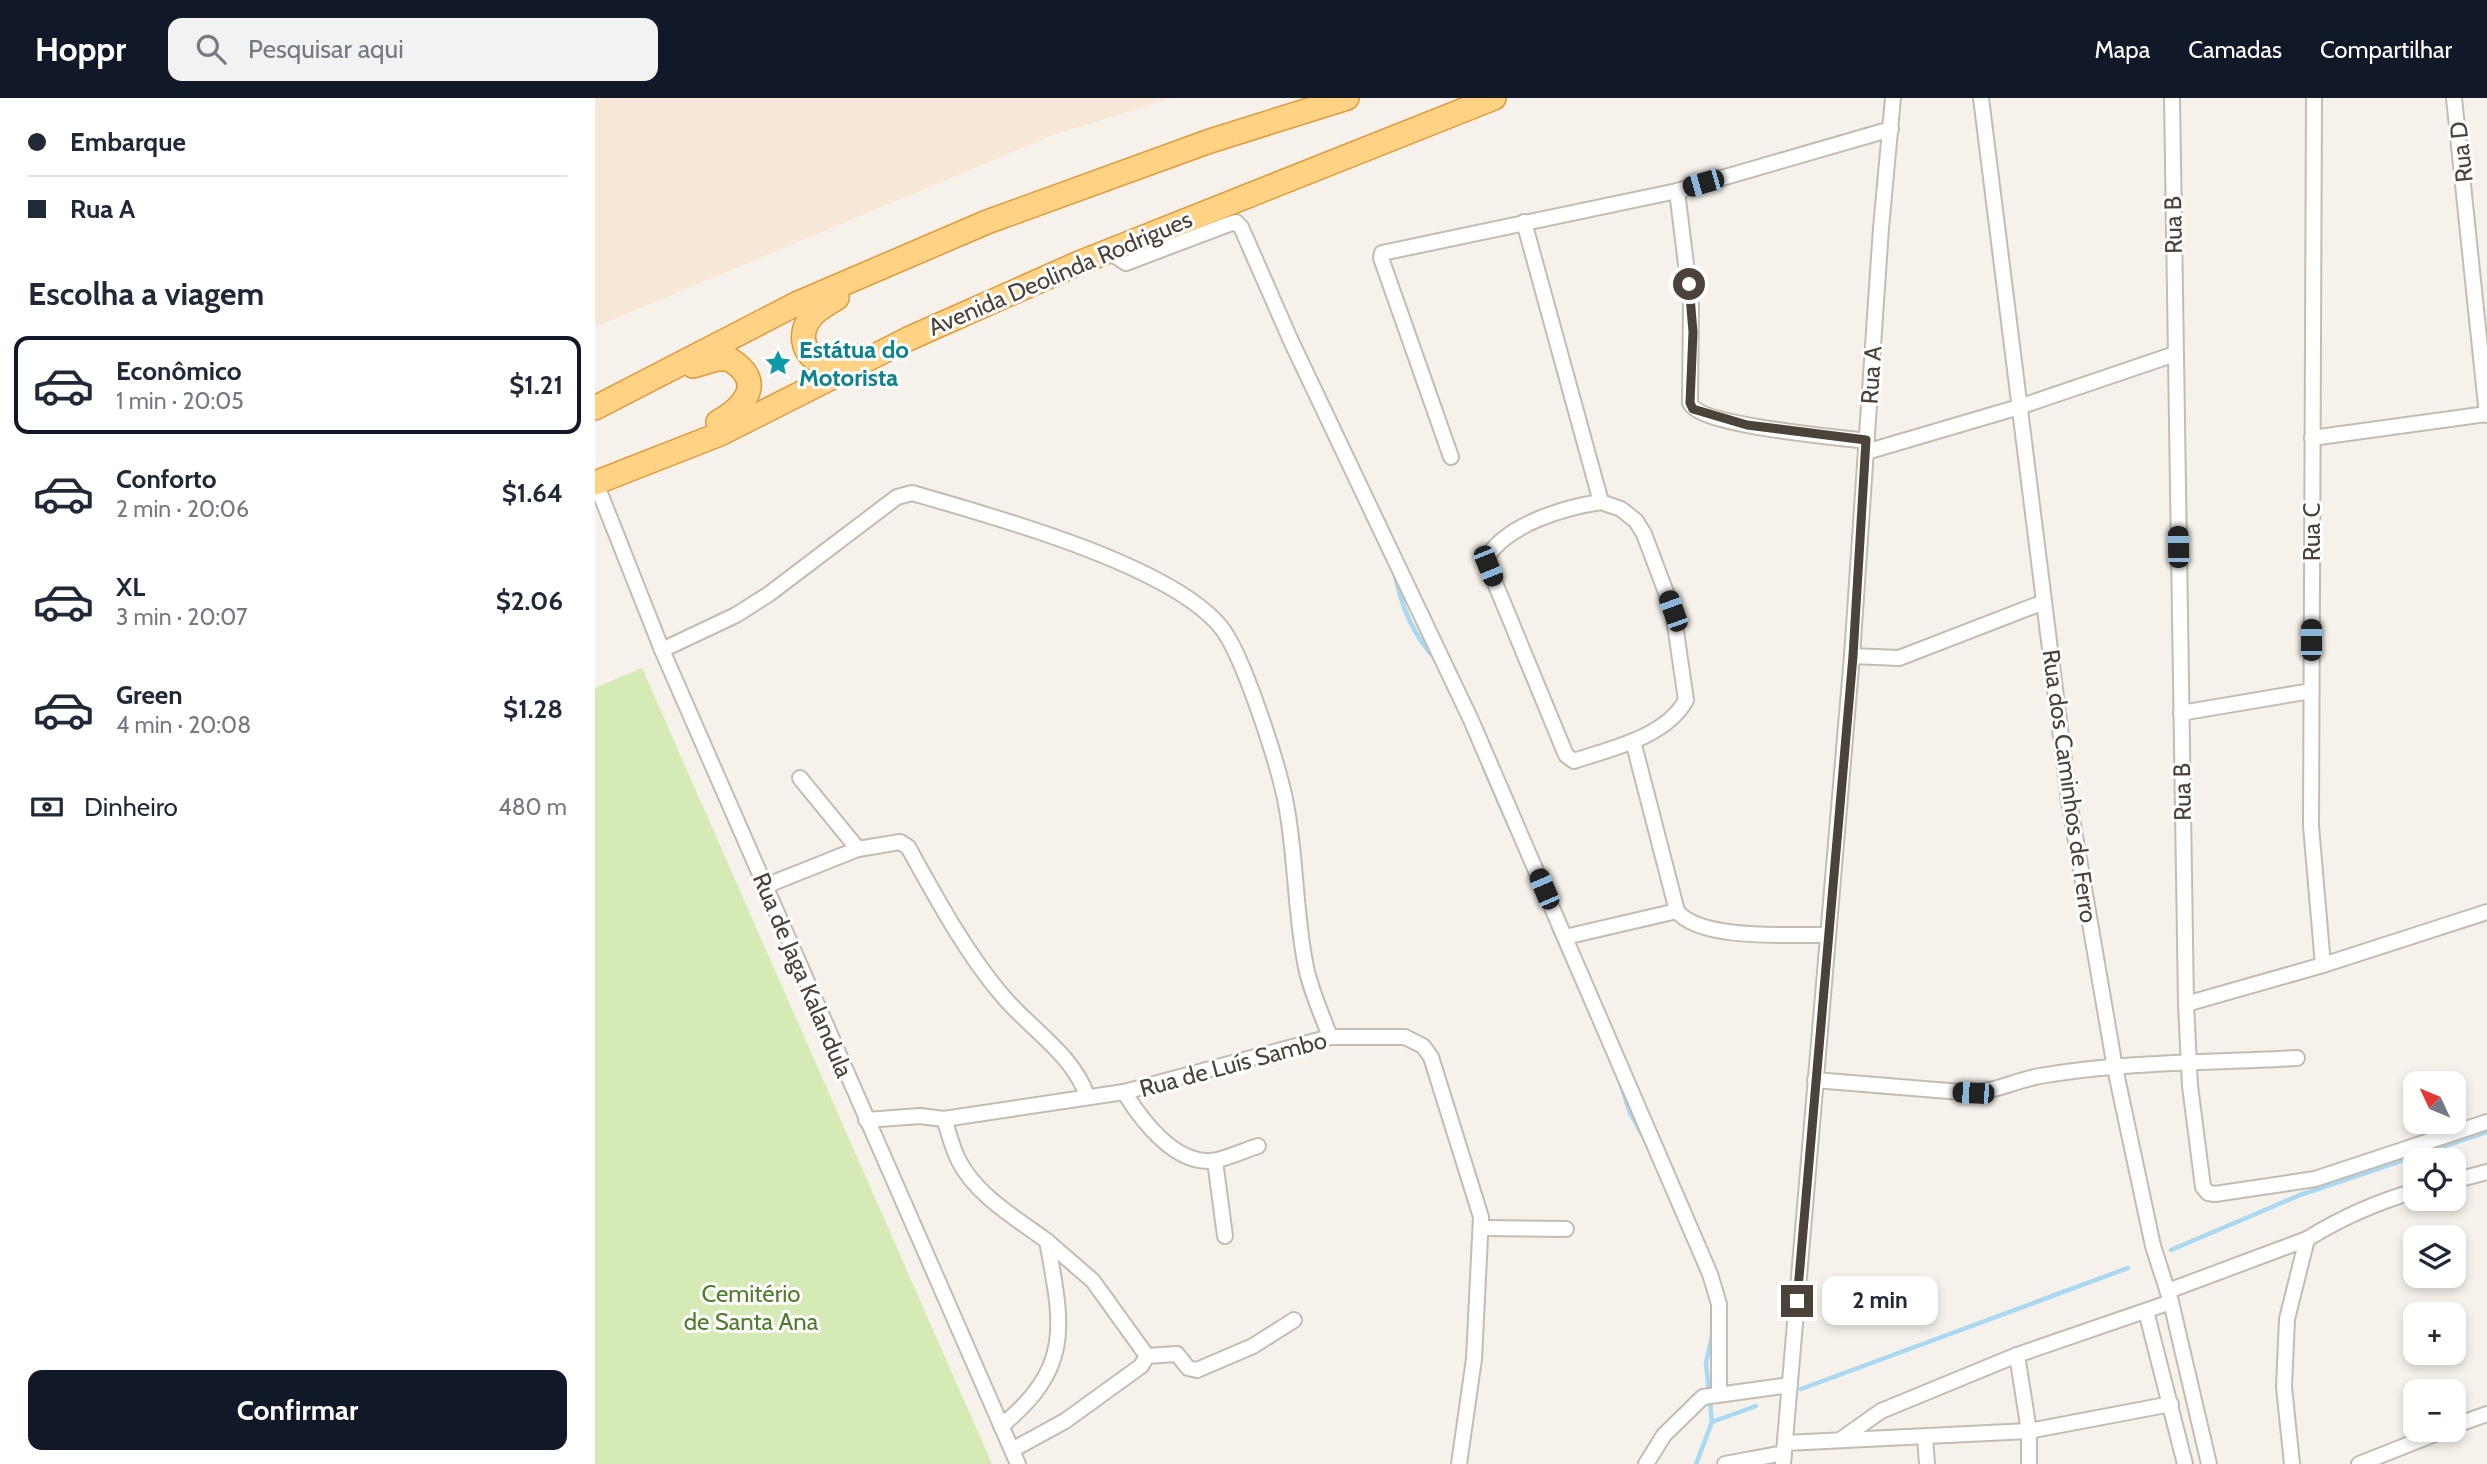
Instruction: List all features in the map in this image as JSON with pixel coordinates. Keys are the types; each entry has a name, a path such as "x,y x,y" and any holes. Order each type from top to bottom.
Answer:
{"highway":[{"path":"636,388 774,315 1051,196 1210,141 1347,98"},
{"name":"Avenida Deolinda Rodrigues","path":"596,483 764,413 908,339 1079,263 1494,98"},
{"path":"881,269 809,319 802,338 805,349 812,357 831,364 908,339"},
{"path":"597,402 717,359 729,359 745,375 748,396 742,407 664,454"}],"street":[{"name":"Rua A","path":"1785,1448 1853,656 1881,228 1893,98"},
{"name":"Rua dos Caminhos de Ferro","path":"1981,98 2069,801 2115,1068 2153,1246 2170,1297 2209,1464"},
{"name":"Rua B","path":"2172,98 2186,1004 2188,1065 2201,1178 2207,1193 2315,1179 2487,1122"},
{"name":"Rua C","path":"2314,98 2311,826 2323,965"},
{"name":"Rua D","path":"2454,98 2487,415"},
{"path":"1451,457 1381,254 1677,191 1891,129"},
{"path":"1677,191 1691,305 1690,403 1693,409 1747,425 1866,446 2019,407 2175,354"},
{"path":"1108,251 1126,263 1235,222 1241,227 1291,341 1471,720 1710,1274 1719,1304 1719,1392"},
{"path":"1524,222 1601,502"},
{"path":"2312,438 2487,415"},
{"name":"Rua de Jaga Kalandula","path":"596,483 662,650 1015,1457"},
{"path":"662,650 736,615 769,594 897,497 912,493 1036,531 1157,580 1206,612 1222,627 1264,726 1286,802 1305,962 1330,1037"},
{"path":"1601,502 1621,509 1636,521 1644,534 1673,611 1679,639 1686,699 1680,711 1669,721 1633,741 1574,761 1566,755 1488,566 1488,556 1505,537 1572,508 1601,502"},
{"path":"1853,656 1899,658 2043,601"},
{"path":"2181,713 2311,691"},
{"path":"1633,741 1677,911 1684,919 1730,932 1828,935"},
{"path":"800,778 858,849"},
{"path":"765,886 858,849 891,841 908,847 940,906 1000,994 1077,1072 1087,1096"},
{"path":"1565,937 1677,911"},
{"path":"2186,1004 2323,965 2487,912"},
{"name":"Rua de Luís Sambo","path":"866,1120 920,1116 944,1119 1123,1092 1330,1037 1405,1037 1423,1046 1431,1057 1458,1135 1478,1203 1482,1228 1475,1359 1459,1464"},
{"path":"1815,1080 1973,1093 1992,1091 2040,1076 2115,1068 2297,1058"},
{"path":"1123,1092 1143,1122 1164,1141 1191,1158 1215,1161 1258,1146"},
{"path":"944,1119 959,1161 969,1177 1015,1219 1047,1241 1093,1281 1147,1356"},
{"path":"1215,1161 1225,1236"},
{"path":"2466,1178 2487,1172"},
{"path":"1840,1440 1881,1411 2017,1355 2146,1311 2170,1297 2307,1239 2332,1223 2387,1199 2403,1195"},
{"path":"1482,1228 1566,1229"},
{"path":"2293,1464 2284,1387 2287,1319 2307,1239"},
{"path":"1001,1426 1025,1406 1039,1386 1060,1341 1060,1324 1047,1241"},
{"path":"2146,1311 2185,1464"},
{"path":"1147,1356 1177,1354 1188,1368 1196,1370 1253,1346 1294,1320"},
{"path":"2017,1355 2029,1431 2029,1464"},
{"path":"1015,1457 1141,1366 1147,1356"},
{"path":"1646,1464 1664,1435 1703,1397 1719,1392 1790,1385"},
{"path":"1725,1464 1785,1448 1840,1440 2029,1431 2171,1404"},
{"path":"2466,1421 2487,1414"},
{"path":"1925,1437 1927,1464"},
{"path":"2359,1464 2381,1460 2419,1442"}],"shaded area":[{"path":"595,98 1172,98 1053,135 595,327"}],"green space":[{"name":"Cemitério de Santa Ana","path":"642,668 992,1464 595,1464 595,688"}],"waterway":[{"path":"1395,574 1409,620 1436,659"},
{"path":"1484,768 1511,830"},
{"path":"1553,928 1571,968"},
{"path":"1620,1082 1630,1113 1644,1138"},
{"path":"2171,1250 2300,1195 2487,1132"},
{"path":"1801,1389 2128,1268"},
{"path":"1696,1464 1712,1422 1706,1363 1713,1331"},
{"path":"1712,1422 1756,1406"}],"place":[{"name":"Estátua do Motorista","path":"778,363"}],"route":[{"path":"1689,284 1693,332 1690,403 1693,409 1701,414 1747,425 1866,440 1853,656 1797,1301"}]}
